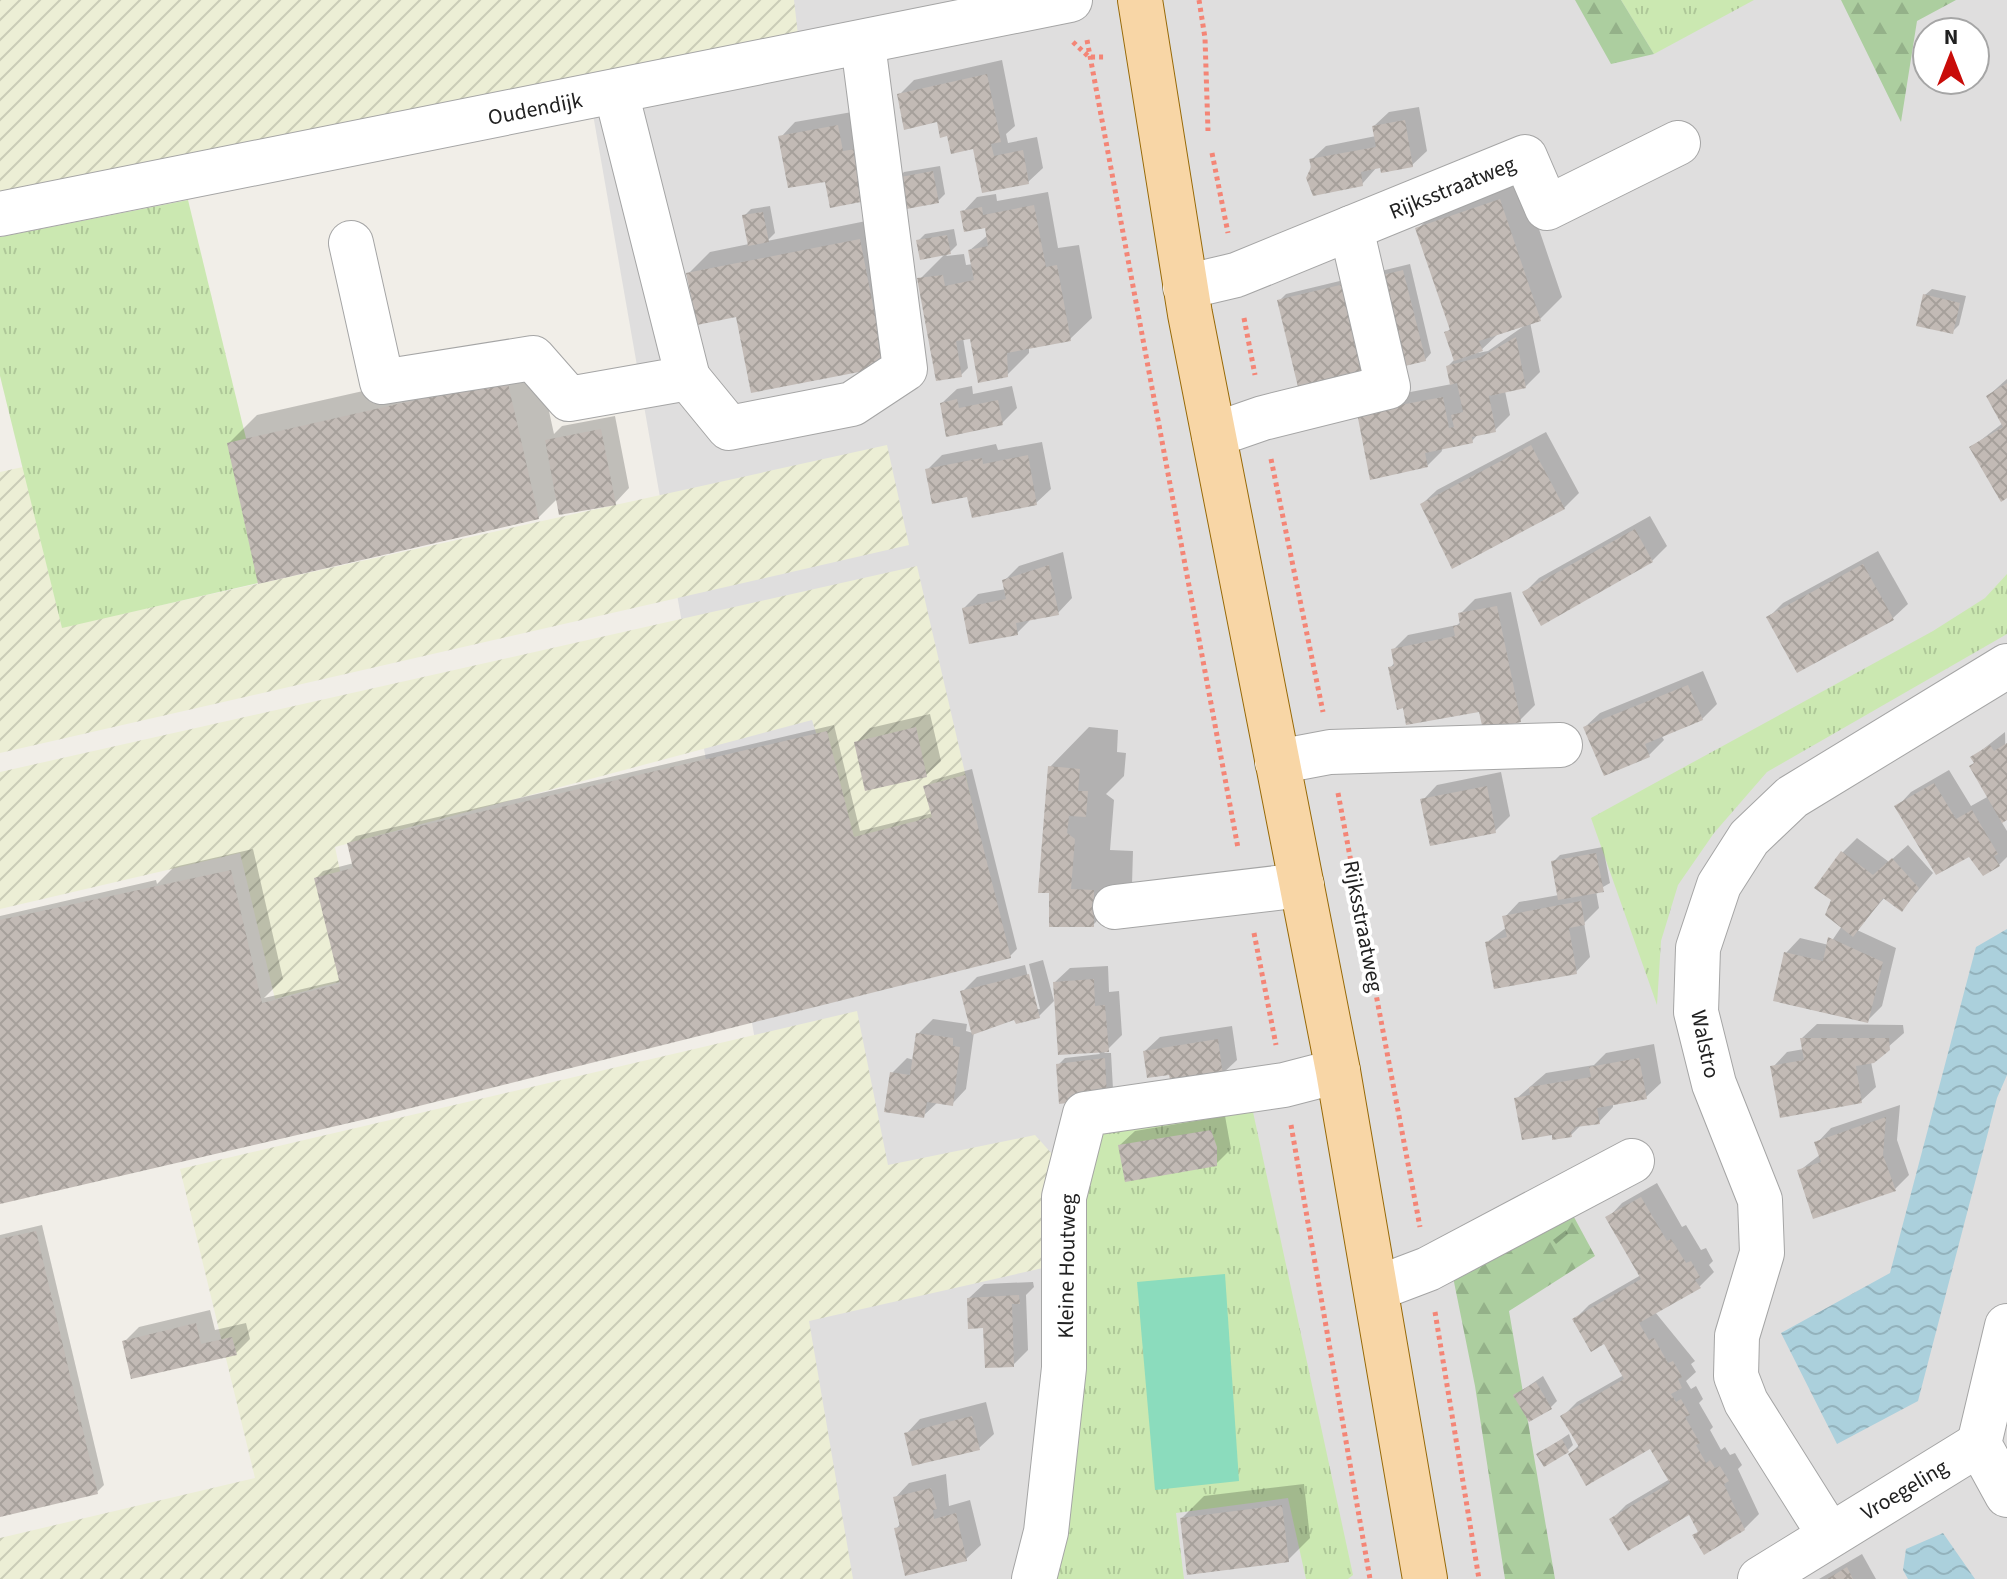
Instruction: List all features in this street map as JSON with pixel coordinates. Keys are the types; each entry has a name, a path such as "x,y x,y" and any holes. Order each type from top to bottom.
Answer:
{"main road":[{"path":"1140,0 1185,287 1378,1288 1420,1577"}],"street":[{"name":"Oudendijk","path":"0,214 863,44 1077,14"},
{"path":"616,92 688,378 729,428 852,404 905,369 863,44"},
{"name":"Rijksstraatweg","path":"1185,287 1236,275 1525,157 1547,208 1678,143"},
{"path":"1214,435 1263,418 1388,387 1351,228"},
{"path":"351,243 382,382 533,358 569,399 688,378"},
{"name":"Walstro","path":"1829,1534 1746,1402 1736,1376 1737,1336 1762,1253 1760,1200 1714,1084 1696,1012 1698,948 1719,885 1749,838 1792,797 2007,666"},
{"path":"1277,762 1330,752 1560,745"},
{"path":"1115,907 1302,885"},
{"name":"Kleine Houtweg","path":"1034,1579 1046,1532 1064,1368 1064,1197 1085,1114 1284,1085 1338,1071"},
{"path":"1378,1288 1428,1269 1632,1161"},
{"path":"2007,1326 1979,1444 2007,1495"},
{"name":"Vroegeling","path":"1760,1579 1979,1444"}],"path":[{"name":"Rijksstraatweg","path":"1199,0 1205,38 1208,130 1428,1269 1479,1579"},
{"path":"1077,14 1131,272"}],"shaded area":[{"path":"573,0 2007,0 2007,1579 797,1579 847,1566"}],"green space":[{"path":"0,0 794,0 798,35 0,194"},
{"path":"1575,0 1621,0 1654,54 1611,64"},
{"path":"1621,0 1754,0 1654,54"},
{"path":"1841,0 1956,0 1926,16 1911,16 1911,59 1901,122"},
{"path":"188,200 280,578 62,628 0,376 0,237"},
{"path":"887,445 909,545 0,753 0,472 23,467 62,627"},
{"path":"917,566 978,829 856,863 812,720 335,847 362,976 275,999 240,853 0,909 0,772"},
{"path":"2007,574 2007,634 1767,772 1714,833 1678,885 1661,941 1657,1005 1591,818 1933,631 1985,598"},
{"path":"857,1011 888,1165 1035,1135 1053,1155 1043,1268 809,1321 853,1579 0,1579 0,1538 255,1478 180,1169"},
{"path":"1250,1098 1353,1575 1348,1579 1306,1579 1288,1498 1176,1513 1184,1579 1039,1579 1087,1177 1098,1132"},
{"path":"1568,1206 1595,1256 1509,1311 1555,1579 1505,1579 1475,1386 1453,1277"},
{"path":"1225,1274 1239,1481 1155,1490 1137,1282"}],"water":[{"path":"2007,929 2007,1075 1997,1098 1918,1401 1837,1444 1781,1333 1890,1273 1976,947"},
{"path":"1943,1533 1975,1579 1908,1579 1903,1570 1906,1549"}],"building":[{"path":"987,74 1001,142 991,144 994,156 1023,150 1029,184 982,193 973,149 951,154 947,136 940,138 937,122 904,130 897,94"},
{"path":"1405,120 1413,167 1381,173 1380,168 1361,172 1363,186 1313,196 1306,178 1311,167 1309,159 1376,147 1372,126"},
{"path":"838,125 843,151 856,149 866,201 830,208 825,182 788,188 778,136"},
{"path":"933,171 939,203 901,210 895,178"},
{"path":"1500,199 1541,321 1479,341 1483,351 1454,361 1444,332 1450,330 1415,228"},
{"path":"1034,205 1046,267 1057,265 1071,341 1007,353 1008,377 978,383 970,339 956,341 962,377 936,381 917,278 943,275 945,286 974,280 968,250 988,246 985,228 964,232 960,211 982,207 983,215"},
{"path":"763,212 769,242 748,246 742,215"},
{"path":"947,235 951,254 920,260 916,240"},
{"path":"860,239 885,367 751,393 736,317 697,325 686,273"},
{"path":"1403,270 1426,361 1299,391 1277,300"},
{"path":"1923,294 1960,303 1953,334 1916,326"},
{"path":"1516,337 1526,388 1489,396 1496,432 1472,437 1473,443 1425,453 1428,467 1370,480 1357,413 1443,397 1449,428 1454,427 1451,415 1463,412 1457,383 1450,385 1446,366 1481,357"},
{"path":"507,379 539,519 258,584 227,443"},
{"path":"2007,383 2007,498 2001,502 1969,447 2003,427 1986,396"},
{"path":"957,399 959,408 998,400 1003,425 946,437 940,403"},
{"path":"601,429 616,505 559,515 545,440"},
{"path":"1531,445 1565,509 1452,569 1420,504"},
{"path":"1028,455 1037,505 972,518 967,497 932,504 925,469 982,458 983,464"},
{"path":"1635,529 1653,562 1541,626 1522,592"},
{"path":"1863,564 1894,620 1797,673 1766,617"},
{"path":"1049,565 1059,615 1016,623 1018,635 969,644 962,608 1006,599 1002,580"},
{"path":"1497,606 1521,722 1483,730 1479,712 1406,725 1403,708 1397,710 1388,667 1394,666 1391,649 1455,636 1453,626 1460,625 1458,613"},
{"path":"1688,685 1703,720 1645,744 1650,757 1604,776 1583,727"},
{"path":"916,727 927,777 865,791 854,742"},
{"path":"827,731 854,837 932,817 923,786 965,775 1011,958 375,1117 0,1204 0,920 231,870 262,1003 340,984 314,878 353,868 347,843"},
{"path":"2007,743 2007,820 2002,823 1969,766 1974,763 1970,757 1990,745 1994,751"},
{"path":"1048,766 1080,769 1078,791 1088,791 1086,817 1069,816 1067,833 1075,839 1071,889 1094,890 1094,927 1049,927 1049,893 1038,893"},
{"path":"1934,783 1956,819 1972,810 1998,854 1994,856 2000,866 1983,876 1969,857 1936,875 1894,806"},
{"path":"1487,786 1496,833 1430,846 1420,799"},
{"path":"1841,851 1873,875 1892,858 1919,888 1902,912 1883,898 1853,937 1825,915 1831,900 1814,888"},
{"path":"1596,853 1604,892 1558,900 1551,861"},
{"path":"1581,901 1585,925 1569,928 1577,974 1494,989 1485,942 1507,937 1502,916"},
{"path":"1828,937 1883,962 1868,1023 1773,1001 1784,952 1823,961"},
{"path":"1029,974 1040,1018 1016,1024 1014,1020 972,1035 960,991"},
{"path":"1094,979 1095,1006 1105,1005 1109,1052 1058,1055 1053,982"},
{"path":"916,1033 953,1038 953,1046 960,1047 953,1106 927,1102 924,1118 884,1112 890,1072 910,1075"},
{"path":"1800,1038 1889,1038 1890,1050 1874,1063 1856,1066 1862,1103 1780,1118 1770,1066 1804,1060"},
{"path":"1218,1039 1223,1076 1171,1084 1169,1075 1147,1078 1143,1051"},
{"path":"1105,1058 1107,1098 1059,1104 1056,1064"},
{"path":"1639,1058 1647,1099 1597,1108 1600,1124 1576,1127 1571,1132 1572,1137 1552,1140 1552,1135 1522,1140 1514,1098 1530,1095 1529,1087 1591,1077 1589,1067"},
{"path":"1886,1117 1883,1155 1896,1191 1813,1219 1797,1170 1821,1162 1814,1142"},
{"path":"1211,1130 1217,1147 1217,1166 1125,1182 1118,1145"},
{"path":"1641,1197 1667,1241 1671,1239 1686,1263 1691,1261 1700,1277 1695,1280 1701,1288 1639,1323 1649,1340 1654,1338 1668,1363 1673,1361 1682,1377 1678,1379 1682,1388 1671,1394 1676,1402 1681,1399 1690,1415 1685,1417 1700,1443 1696,1445 1706,1463 1710,1460 1715,1468 1720,1466 1729,1481 1724,1484 1745,1530 1704,1555 1692,1535 1698,1532 1689,1515 1628,1551 1609,1519 1670,1483 1650,1449 1586,1486 1568,1454 1579,1447 1560,1416 1624,1379 1604,1344 1591,1352 1572,1319 1641,1279 1605,1217"},
{"path":"36,1231 98,1494 0,1517 0,1239"},
{"path":"1019,1295 1020,1304 1012,1304 1014,1367 985,1368 983,1328 968,1329 967,1298"},
{"path":"196,1323 201,1344 232,1337 237,1355 131,1379 122,1341"},
{"path":"1536,1382 1552,1409 1529,1422 1513,1395"},
{"path":"972,1416 980,1450 912,1466 904,1433"},
{"path":"1562,1439 1569,1452 1544,1467 1536,1454"},
{"path":"931,1488 937,1509 933,1510 934,1519 956,1513 967,1561 905,1576 894,1528 900,1527 893,1497"},
{"path":"1282,1505 1289,1562 1187,1575 1180,1518"},
{"path":"1847,1567 1853,1579 1827,1579"}]}
